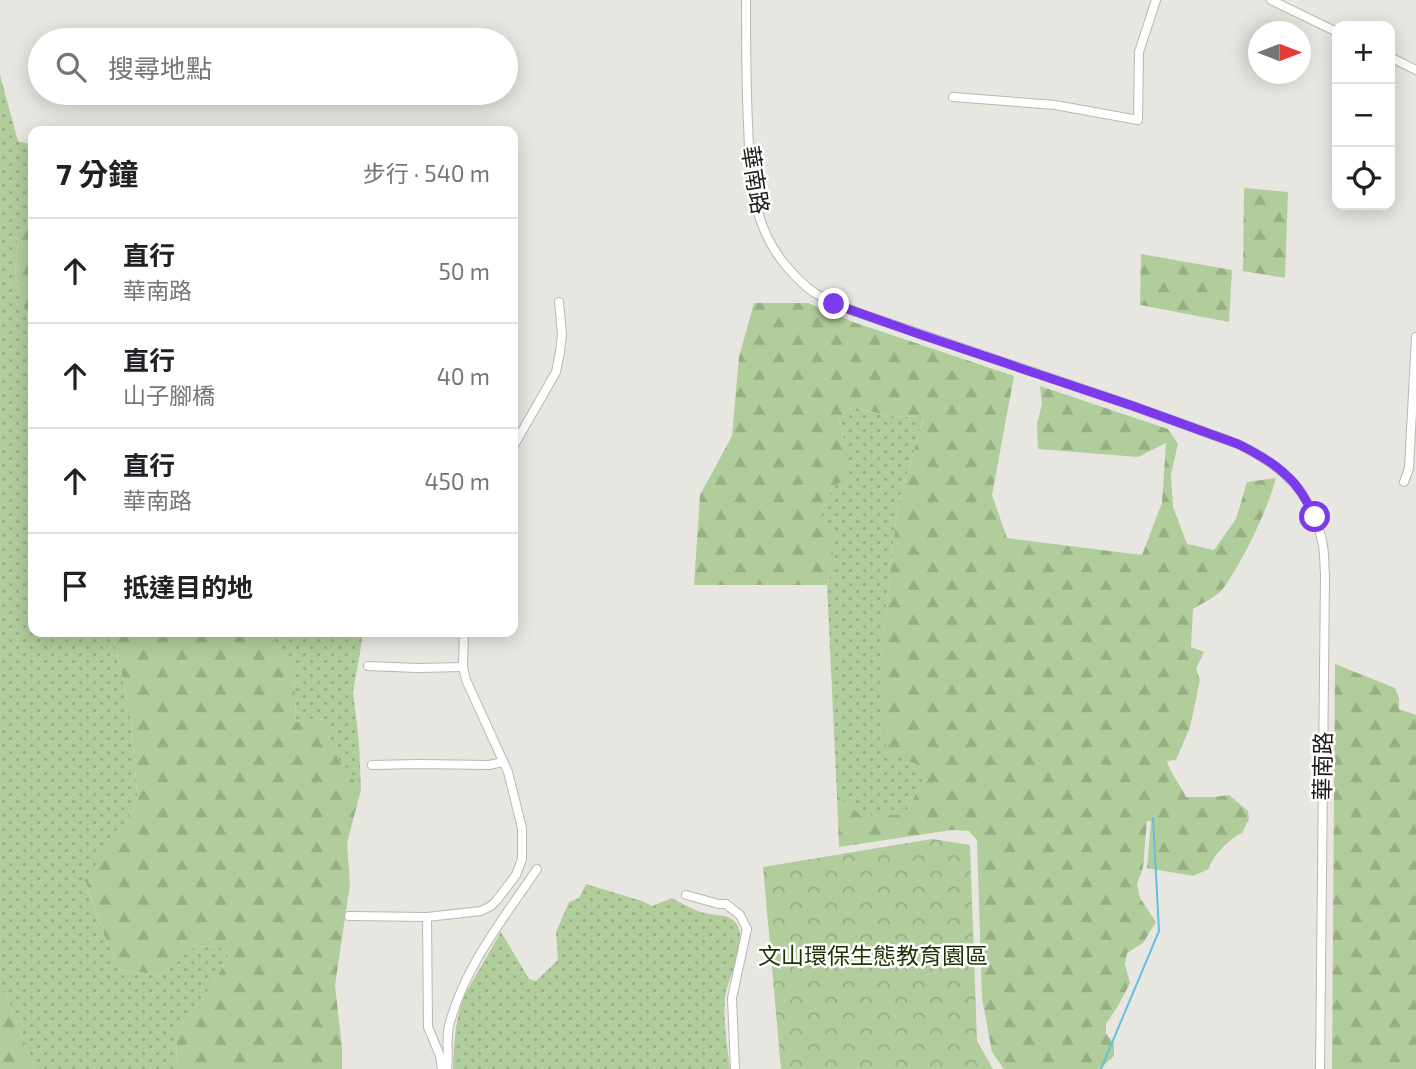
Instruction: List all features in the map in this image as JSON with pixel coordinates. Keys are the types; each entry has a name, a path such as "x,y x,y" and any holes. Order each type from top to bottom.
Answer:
{"street":[{"name":"華南路","path":"746,0 748,137 755,204 765,235 778,256 797,278 834,304 1238,444 1286,474 1315,517 1323,544 1325,610 1320,1069"},
{"path":"953,97 1055,105 1138,120 1139,52 1156,0"},
{"path":"1270,0 1332,30"},
{"path":"1395,60 1416,70"},
{"path":"518,438 556,372 562,334 559,302"},
{"path":"1404,482 1409,468 1416,337"},
{"path":"349,916 427,917 481,911 497,901 516,875 523,859 522,828 508,772 466,680 463,667 464,637"},
{"path":"368,666 463,667"},
{"path":"372,765 488,765 503,762"},
{"path":"445,1069 448,1028 464,981 537,869"},
{"path":"686,895 726,904 740,915 747,929 732,998 735,1069"},
{"path":"427,917 428,1027 445,1069"}],"green space":[{"path":"0,75 18,141 28,144 28,225 18,234 15,277 28,321 28,637 113,637 130,710 138,803 85,881 120,970 161,975 195,946 220,947 229,957 203,998 176,1032 177,1069 35,1069 0,979"},
{"path":"1244,188 1288,192 1285,278 1243,271"},
{"path":"28,225 28,321 15,277 18,234"},
{"path":"1141,254 1232,270 1229,322 1140,305"},
{"path":"754,303 808,303 853,322 1014,376 992,495 1007,538 1142,555 1162,503 1166,443 1138,457 1038,449 1037,424 1042,404 1040,386 1168,429 1178,444 1171,474 1173,507 1187,544 1214,550 1236,519 1247,482 1276,478 1253,537 1229,580 1218,594 1193,609 1191,647 1204,652 1196,669 1200,680 1190,727 1176,760 1167,761 1186,797 1229,795 1248,811 1249,819 1242,833 1222,848 1209,869 1193,876 1147,868 1151,821 1147,821 1143,868 1137,884 1140,898 1156,922 1143,943 1127,953 1125,964 1130,983 1106,1024 1106,1033 1114,1044 1114,1056 1100,1069 1004,1069 992,1052 982,998 977,840 969,831 952,830 839,847 837,796 862,816 905,814 924,779 917,764 886,751 880,661 898,503 924,417 888,416 853,407 839,417 845,446 846,479 832,488 821,513 833,539 833,564 827,585 694,585 700,495 732,436 739,357"},
{"path":"853,407 888,416 924,417 898,503 880,661 924,779 905,814 862,816 837,796 827,585 833,564 821,513 845,446 839,417"},
{"path":"113,637 271,637 294,672 296,722 320,718 339,760 361,790 347,843 350,884 335,985 342,1069 177,1069 176,1032 203,998 229,957 220,947 195,946 161,975 120,970 104,935 85,880 138,803 130,710"},
{"path":"271,637 362,637 353,691 361,790 339,760 320,718 296,722 294,672"},
{"path":"1335,664 1395,688 1399,709 1416,715 1416,1069 1332,1069"},
{"name":"文山環保生態教育園區","path":"932,839 970,845 977,1041 993,1069 781,1069 763,867"},
{"path":"586,884 652,906 672,898 697,911 726,916 733,920 738,927 740,946 725,998 730,1069 453,1069 456,1031 465,994 501,932 529,979 536,981 558,960 556,932 569,902 579,898"},
{"path":"0,979 35,1069 0,1069"}],"waterway":[{"path":"1101,1069 1159,931 1153,818"}],"route":[{"path":"834,304 1238,444 1286,474 1315,517"}]}
